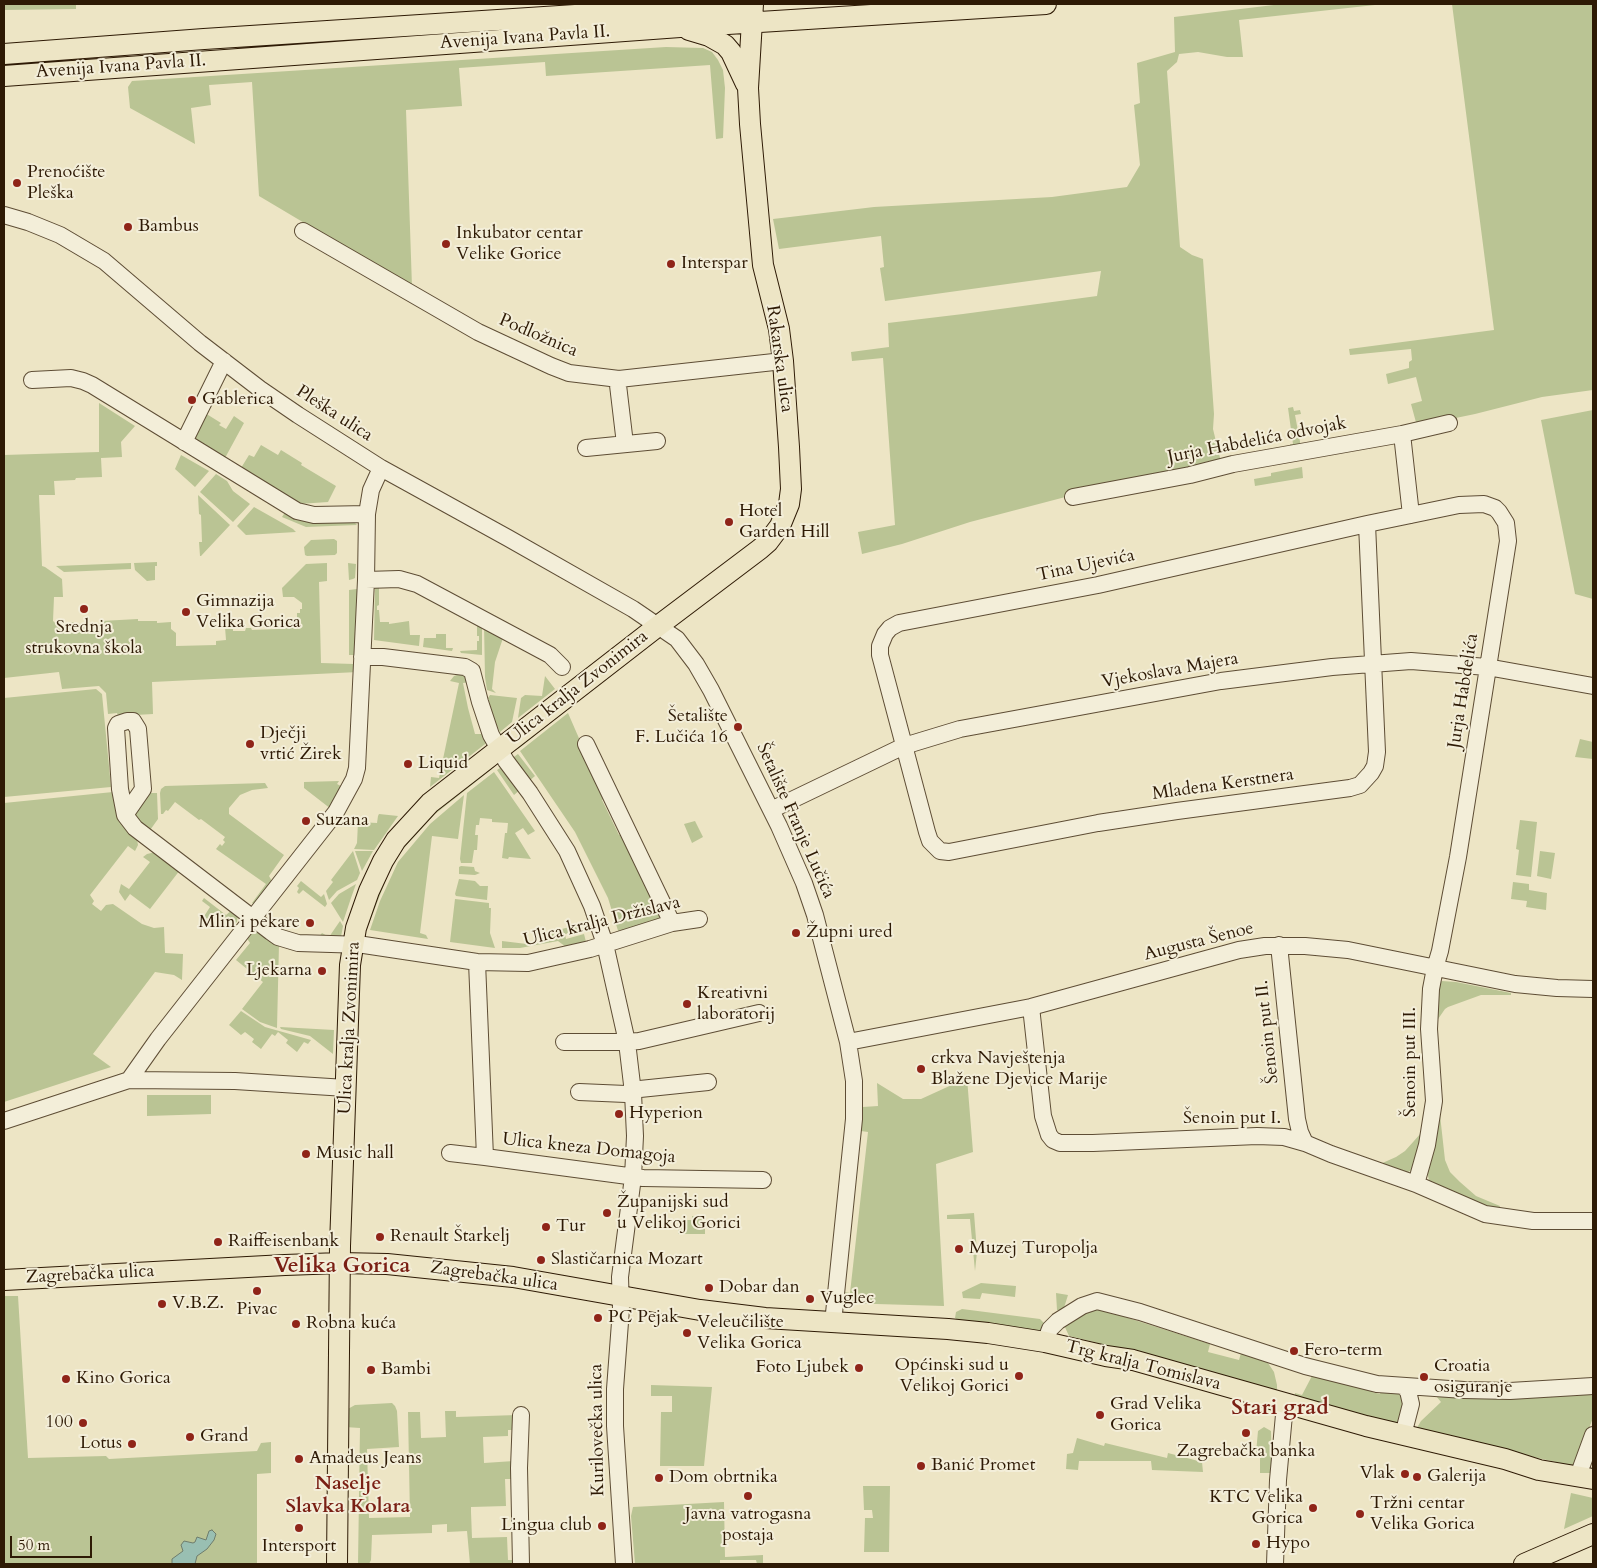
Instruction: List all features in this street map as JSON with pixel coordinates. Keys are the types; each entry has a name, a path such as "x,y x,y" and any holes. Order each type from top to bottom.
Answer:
{"main road":[{"name":"Avenija Ivana Pavla II.","path":"4,54 745,4"},
{"name":"Avenija Ivana Pavla II.","path":"4,76 680,27 752,13 1046,4"},
{"name":"Rakarska ulica","path":"658,626 760,549 776,532 789,504 791,489 783,361 779,329 762,265 748,88 752,13"},
{"path":"680,27 709,36 725,45 731,52 748,88"},
{"name":"Ulica kralja Zvonimira","path":"337,1564 340,1263 350,965 352,946 360,915 383,861 396,840 430,803 658,626"},
{"name":"Zagrebačka ulica","path":"4,1280 340,1263 410,1266 513,1277 710,1311 765,1318 833,1323"},
{"name":"Trg kralja Tomislava","path":"833,1323 988,1333 1045,1342 1133,1360 1285,1404 1406,1427 1538,1470 1585,1477"},
{"path":"1524,1564 1593,1534"}],"street":[{"name":"Pleška ulica","path":"4,215 54,232 104,261 224,361 290,410 380,468 567,571 633,609 658,626"},
{"name":"Podložnica","path":"303,230 478,332 569,373 620,378 783,361"},
{"path":"184,442 224,361"},
{"path":"32,380 71,378 83,381 297,511 314,515 367,514"},
{"path":"620,378 618,385 625,444"},
{"name":"Jurja Habdelića odvojak","path":"1073,497 1190,475 1233,464 1402,434 1450,423"},
{"path":"1402,434 1411,515"},
{"path":"586,448 657,441"},
{"path":"129,1080 158,1039 336,812 354,779 366,580 367,514 371,490 380,468"},
{"name":"Jurja Habdelića","path":"1411,515 1459,505 1484,504 1495,508 1503,517 1506,523 1508,541 1458,857 1440,952 1435,968"},
{"name":"Tina Ujevića","path":"904,746 880,655 880,646 890,628 899,623 1098,585 1411,515"},
{"name":"Mladena Kerstnera","path":"904,746 930,841 940,850 949,852 1098,823 1350,788 1360,785 1375,766 1377,752 1367,524"},
{"path":"366,580 398,579 417,584 550,655 562,667"},
{"name":"Šetalište Franje Lučića","path":"658,626 677,639 701,671 792,855 814,910 848,1042 854,1081 854,1119 833,1323"},
{"name":"Kurilovečka ulica","path":"362,657 383,657 469,668 474,674 491,735 499,750 530,793 567,851 592,906 606,944 627,1042 635,1136 633,1177 620,1277 621,1296 615,1426 624,1564"},
{"name":"Vjekoslava Majera","path":"771,810 904,746 960,728 1165,691 1278,673 1412,661 1487,666 1593,686"},
{"path":"132,721 138,728 143,789 125,815 120,789 116,728 118,724 132,721"},
{"path":"586,744 672,923"},
{"name":"Ulica kralja Držislava","path":"125,815 135,828 150,841 278,937 289,941 308,944 364,946 477,962 507,964 538,962 606,944 672,923 698,919"},
{"name":"Augusta Šenoe","path":"848,1042 1031,1007 1239,950 1279,945 1348,950 1514,984 1557,988 1593,988"},
{"name":"Šenoin put II.","path":"1279,945 1297,1118 1305,1143"},
{"name":"Ulica kneza Domagoja","path":"477,962 485,1157 633,1177 764,1180"},
{"name":"Šenoin put III.","path":"1416,1184 1428,1145 1434,1101 1429,1029 1431,988 1435,968"},
{"name":"Šenoin put I.","path":"1031,1007 1043,1116 1046,1129 1053,1140 1060,1143 1284,1137 1416,1184 1486,1214 1533,1221 1593,1221"},
{"path":"564,1042 639,1041 759,1013"},
{"path":"4,1121 129,1080 235,1081 346,1088"},
{"path":"578,1092 632,1093 640,1089 708,1082"},
{"path":"450,1153 485,1157"},
{"name":"Trg kralja Tomislava","path":"1045,1342 1050,1329 1058,1321 1097,1301 1140,1312 1305,1366 1377,1384 1439,1389 1510,1391 1593,1386"},
{"path":"1403,1386 1411,1400 1406,1427"},
{"path":"1406,1427 1425,1399 1439,1389"},
{"path":"1275,1564 1279,1472 1285,1404"},
{"path":"521,1415 519,1468 521,1564"},
{"path":"1585,1477 1593,1435"}],"green space":[{"path":"4,4 76,4 76,9 4,10"},
{"path":"1282,4 1384,4 1239,20 1243,57 1227,57 1198,52 1179,54 1177,62 1167,71 1180,247 1192,255 1203,259 1214,414 1213,429 1221,462 1073,495 970,522 902,544 862,554 858,532 895,525 883,358 852,361 851,352 889,347 888,323 1097,296 1101,271 885,301 880,268 884,267 881,236 779,249 773,219 874,207 1052,197 1127,187 1140,165 1134,105 1140,103 1137,63 1175,52 1174,17"},
{"path":"1452,4 1593,4 1593,390 1542,397 1417,426 1411,404 1422,401 1416,377 1388,384 1386,374 1409,368 1409,362 1412,360 1411,349 1350,355 1349,349 1494,330"},
{"path":"666,47 703,48 712,52 718,60 723,70 725,88 723,138 716,139 710,65 546,76 545,62 459,68 462,106 406,110 412,287 259,196 252,82 209,85 211,105 191,108 195,144 130,108 128,87 132,81"},
{"path":"99,403 135,426 121,442 122,457 101,458 102,477 54,481 55,495 39,495 42,566 62,579 63,597 54,597 53,621 59,626 69,626 69,623 74,622 74,624 101,623 101,621 138,619 138,621 157,621 157,623 171,622 171,629 176,633 176,646 216,645 216,641 226,640 225,627 233,626 233,631 245,631 246,628 251,628 252,630 278,629 278,626 284,624 297,623 297,613 300,613 300,609 302,609 302,603 294,597 283,597 282,588 306,564 327,563 327,581 319,582 321,663 354,664 358,672 152,682 153,714 118,716 117,713 108,714 106,693 99,686 62,689 59,672 4,678 4,455 99,452"},
{"path":"1293,407 1294,411 1300,410 1301,414 1295,415 1301,447 1291,449 1290,444 1293,444 1288,408"},
{"path":"1593,410 1593,599 1575,594 1541,420"},
{"path":"205,413 221,423 219,425 226,429 234,416 244,423 225,458 192,438"},
{"path":"261,445 278,455 281,450 302,463 301,465 336,486 328,502 299,504 241,468 249,455 254,457"},
{"path":"181,455 209,471 195,487 175,469"},
{"path":"1302,467 1303,478 1255,486 1254,479 1271,476 1271,473"},
{"path":"216,474 227,481 233,491 250,504 233,522 200,492"},
{"path":"198,495 230,525 201,556 199,542 202,542 201,515 199,514"},
{"path":"254,507 296,532 246,535 237,526"},
{"path":"286,511 353,521 357,525 306,527 282,517"},
{"path":"334,539 337,541 337,553 335,555 305,555 304,547 311,540"},
{"path":"157,562 157,566 155,566 155,580 147,581 135,570 134,563"},
{"path":"131,563 131,569 64,572 56,566"},
{"path":"348,563 356,564 355,578 349,580"},
{"path":"379,587 379,605 377,610 379,610 380,622 389,622 389,624 409,621 410,635 420,635 419,646 374,640 375,588"},
{"path":"357,589 357,655 349,655 349,590"},
{"path":"477,621 482,623 482,655 461,653 460,651 477,650 479,636 477,636"},
{"path":"484,624 504,635 495,662 492,689 496,693 487,690"},
{"path":"436,634 446,634 446,648 453,648 452,651 423,647 424,638 436,638"},
{"path":"612,670 614,673 518,749 516,745"},
{"path":"463,673 471,682 463,683 475,734 485,734 489,741 430,787 431,777 439,778 459,683 450,681 454,676"},
{"path":"545,676 555,689 518,718 521,698 525,695 542,696"},
{"path":"96,689 102,694 111,787 4,797 4,698"},
{"path":"490,695 517,698 512,722 500,732 488,698"},
{"path":"568,713 605,798 602,800 619,835 625,832 663,919 619,934 608,898 575,832 520,751"},
{"path":"1580,739 1593,742 1593,759 1575,757"},
{"path":"518,754 535,776 528,782 511,759"},
{"path":"489,766 492,769 435,814 403,849 389,872 368,926 363,925 378,883 418,824"},
{"path":"503,766 521,789 514,795 497,770"},
{"path":"494,772 535,831 528,835 523,828 515,833 531,859 502,858 508,823 492,822 492,819 480,818 479,825 476,825 475,835 478,835 477,850 474,850 472,863 461,863 467,793"},
{"path":"339,781 337,784 343,787 331,809 304,788 304,782"},
{"path":"265,783 268,788 252,790 240,795 229,808 229,814 284,855 269,876 273,883 254,904 252,903 266,884 216,849 225,842 223,840 225,837 201,819 199,820 175,802 168,811 166,810 161,814 160,793 161,789 165,786"},
{"path":"113,792 137,839 138,845 135,851 128,846 90,895 94,901 92,904 101,911 106,905 113,904 142,924 154,928 164,927 165,953 183,954 182,980 174,975 155,972 93,1054 111,1067 4,1102 4,803"},
{"path":"147,793 157,793 158,819 148,833 134,817"},
{"path":"464,795 458,839 432,836 420,933 426,935 428,939 370,930 380,901 398,862 430,824"},
{"path":"379,814 398,816 374,850 354,849 357,843 358,822 377,823"},
{"path":"1520,820 1537,822 1531,877 1516,875 1519,850 1516,849"},
{"path":"695,821 703,837 692,843 684,824"},
{"path":"353,851 360,873 357,880 337,891 329,900 326,891 333,882 331,880"},
{"path":"355,851 373,851 362,871"},
{"path":"1540,851 1555,853 1551,879 1537,876"},
{"path":"156,852 180,870 150,909 130,894 125,901 119,892 121,884 129,889 150,862 143,857"},
{"path":"459,867 474,867 475,871 480,873 475,875 459,874"},
{"path":"459,879 475,881 480,886 488,886 487,900 456,896"},
{"path":"301,881 321,897 324,894 327,904 325,907 303,890 299,894 297,892 299,888 297,886"},
{"path":"1513,882 1529,884 1529,890 1547,893 1546,910 1526,907 1527,901 1511,899"},
{"path":"356,884 343,922 331,903 339,894"},
{"path":"204,898 226,915 232,910 238,914 237,922 234,924 203,918 210,907 202,901"},
{"path":"455,899 489,903 489,908 491,908 490,933 495,948 450,942"},
{"path":"340,921 343,926 341,937 318,938 322,933 329,937"},
{"path":"581,924 583,931 565,934 566,939 584,934 586,942 566,947 558,941 520,948 502,948 502,941 535,945 558,930"},
{"path":"252,930 258,930 279,944 277,1028 260,1022 242,1009 263,982 236,960 250,943 246,937"},
{"path":"1442,981 1511,993 1511,995 1481,995 1448,1007 1436,1022 1439,984"},
{"path":"241,1011 265,1027 311,1040 308,1044 304,1042 297,1052 286,1043 288,1040 278,1032 275,1036 272,1034 261,1049 252,1042 254,1039 245,1032 241,1035 229,1025"},
{"path":"280,1027 334,1030 333,1054 310,1036 281,1029"},
{"path":"967,1078 973,1152 936,1164 944,1306 843,1303 844,1292 850,1293 868,1132 861,1131 863,1107 878,1106 877,1083 903,1099 921,1099"},
{"path":"147,1095 211,1095 211,1114 147,1116"},
{"path":"1438,1115 1440,1115 1445,1160 1450,1172 1476,1196 1500,1206 1498,1212 1429,1180 1426,1168"},
{"path":"1422,1132 1414,1167 1410,1171 1406,1173 1378,1165 1405,1151"},
{"path":"974,1213 977,1252 975,1271 970,1219 947,1219 947,1215"},
{"path":"692,1216 697,1216 697,1219 705,1219 705,1234 678,1234 678,1220 692,1220"},
{"path":"981,1283 1016,1286 1015,1297 982,1293 980,1299 963,1298 962,1292"},
{"path":"1056,1293 1068,1295 1063,1311 1057,1310"},
{"path":"4,1296 18,1296 28,1458 106,1456 109,1459 257,1451 261,1443 271,1442 271,1473 257,1474 257,1564 4,1564"},
{"path":"962,1309 1040,1319 1046,1325 1044,1329 1037,1332 958,1320 955,1318 956,1312"},
{"path":"1096,1310 1103,1310 1210,1344 1208,1352 1239,1360 1241,1353 1263,1360 1268,1363 1274,1372 1277,1398 1069,1336 1064,1325"},
{"path":"1313,1374 1373,1389 1372,1392 1380,1394 1381,1390 1404,1393 1403,1415 1394,1430 1295,1399 1295,1393 1302,1395"},
{"path":"651,1385 712,1387 704,1466 660,1466 661,1412 672,1412 672,1396 651,1396"},
{"path":"1443,1393 1482,1399 1590,1393 1593,1397 1593,1418 1574,1466 1415,1431 1421,1421 1441,1402 1436,1396"},
{"path":"392,1403 397,1411 399,1447 367,1449 369,1518 410,1517 408,1412 420,1412 421,1438 446,1437 445,1411 456,1411 456,1417 517,1415 517,1430 508,1430 508,1436 483,1437 484,1463 514,1461 513,1479 505,1479 506,1506 471,1507 472,1538 507,1537 508,1560 516,1560 516,1564 470,1564 467,1531 447,1532 447,1524 432,1525 432,1533 372,1535 371,1560 369,1564 358,1564 360,1428 345,1427 346,1410 355,1405"},
{"path":"1264,1427 1271,1431 1272,1473 1260,1473 1260,1453 1256,1453 1258,1431"},
{"path":"1077,1438 1104,1446 1105,1443 1167,1458 1168,1453 1202,1462 1203,1472 1152,1470 1151,1461 1079,1461 1078,1470 1066,1469 1067,1454 1073,1453"},
{"path":"863,1486 890,1486 889,1552 864,1552 865,1518 873,1518 872,1510 864,1510"},
{"path":"1571,1493 1593,1498 1593,1516 1564,1529"},
{"path":"724,1502 725,1557 763,1555 763,1564 757,1564 756,1560 720,1560 720,1564 635,1564 631,1516 633,1507"}],"water":[{"path":"212,1530 216,1534 214,1540 207,1549 197,1556 195,1564 172,1564 172,1559 183,1551 181,1545 184,1541 193,1543 197,1537 206,1540 209,1531"}],"place":[{"name":"Prenoćište Pleška","path":"17,183"},
{"name":"Bambus","path":"128,227"},
{"name":"Inkubator centar Velike Gorice","path":"446,244"},
{"name":"Interspar","path":"671,264"},
{"name":"Gablerica","path":"192,400"},
{"name":"Hotel Garden Hill","path":"729,522"},
{"name":"Srednja strukovna škola","path":"84,609"},
{"name":"Gimnazija Velika Gorica","path":"186,612"},
{"name":"Šetalište F. Lučića 16","path":"738,727"},
{"name":"Dječji vrtić Žirek","path":"250,744"},
{"name":"Liquid","path":"408,764"},
{"name":"Suzana","path":"306,821"},
{"name":"Mlin i pekare","path":"310,923"},
{"name":"Župni ured","path":"796,933"},
{"name":"Ljekarna","path":"322,971"},
{"name":"Kreativni laboratorij","path":"687,1004"},
{"name":"crkva Navještenja Blažene Djevice Marije","path":"921,1069"},
{"name":"Hyperion","path":"619,1114"},
{"name":"Music hall","path":"306,1154"},
{"name":"Županijski sud u Velikoj Gorici","path":"607,1213"},
{"name":"Tur","path":"546,1227"},
{"name":"Renault Štarkelj","path":"380,1237"},
{"name":"Raiffeisenbank","path":"218,1242"},
{"name":"Muzej Turopolja","path":"959,1249"},
{"name":"Slastičarnica Mozart","path":"541,1260"},
{"name":"Dobar dan","path":"709,1288"},
{"name":"Pivac","path":"257,1291"},
{"name":"Vuglec","path":"810,1299"},
{"name":"V.B.Z.","path":"162,1304"},
{"name":"PC Pejak","path":"598,1318"},
{"name":"Robna kuća","path":"296,1324"},
{"name":"Veleučilište Velika Gorica","path":"687,1333"},
{"name":"Fero-term","path":"1294,1351"},
{"name":"Foto Ljubek","path":"859,1368"},
{"name":"Bambi","path":"371,1370"},
{"name":"Općinski sud u Velikoj Gorici","path":"1019,1376"},
{"name":"Croatia osiguranje","path":"1424,1377"},
{"name":"Kino Gorica","path":"66,1379"},
{"name":"Grad Velika Gorica","path":"1100,1415"},
{"name":"100","path":"83,1423"},
{"name":"Zagrebačka banka","path":"1246,1433"},
{"name":"Grand","path":"190,1437"},
{"name":"Lotus","path":"132,1444"},
{"name":"Amadeus Jeans","path":"299,1459"},
{"name":"Banić Promet","path":"921,1466"},
{"name":"Vlak","path":"1405,1474"},
{"name":"Galerija","path":"1417,1477"},
{"name":"Dom obrtnika","path":"659,1478"},
{"name":"Javna vatrogasna postaja","path":"748,1496"},
{"name":"KTC Velika Gorica","path":"1313,1508"},
{"name":"Tržni centar Velika Gorica","path":"1360,1514"},
{"name":"Lingua club","path":"602,1526"},
{"name":"Intersport","path":"299,1528"},
{"name":"Hypo","path":"1256,1544"}],"district":[{"name":"Velika Gorica","path":"342,1267"},
{"name":"Stari grad","path":"1280,1409"},
{"name":"Naselje Slavka Kolara","path":"348,1496"}]}
